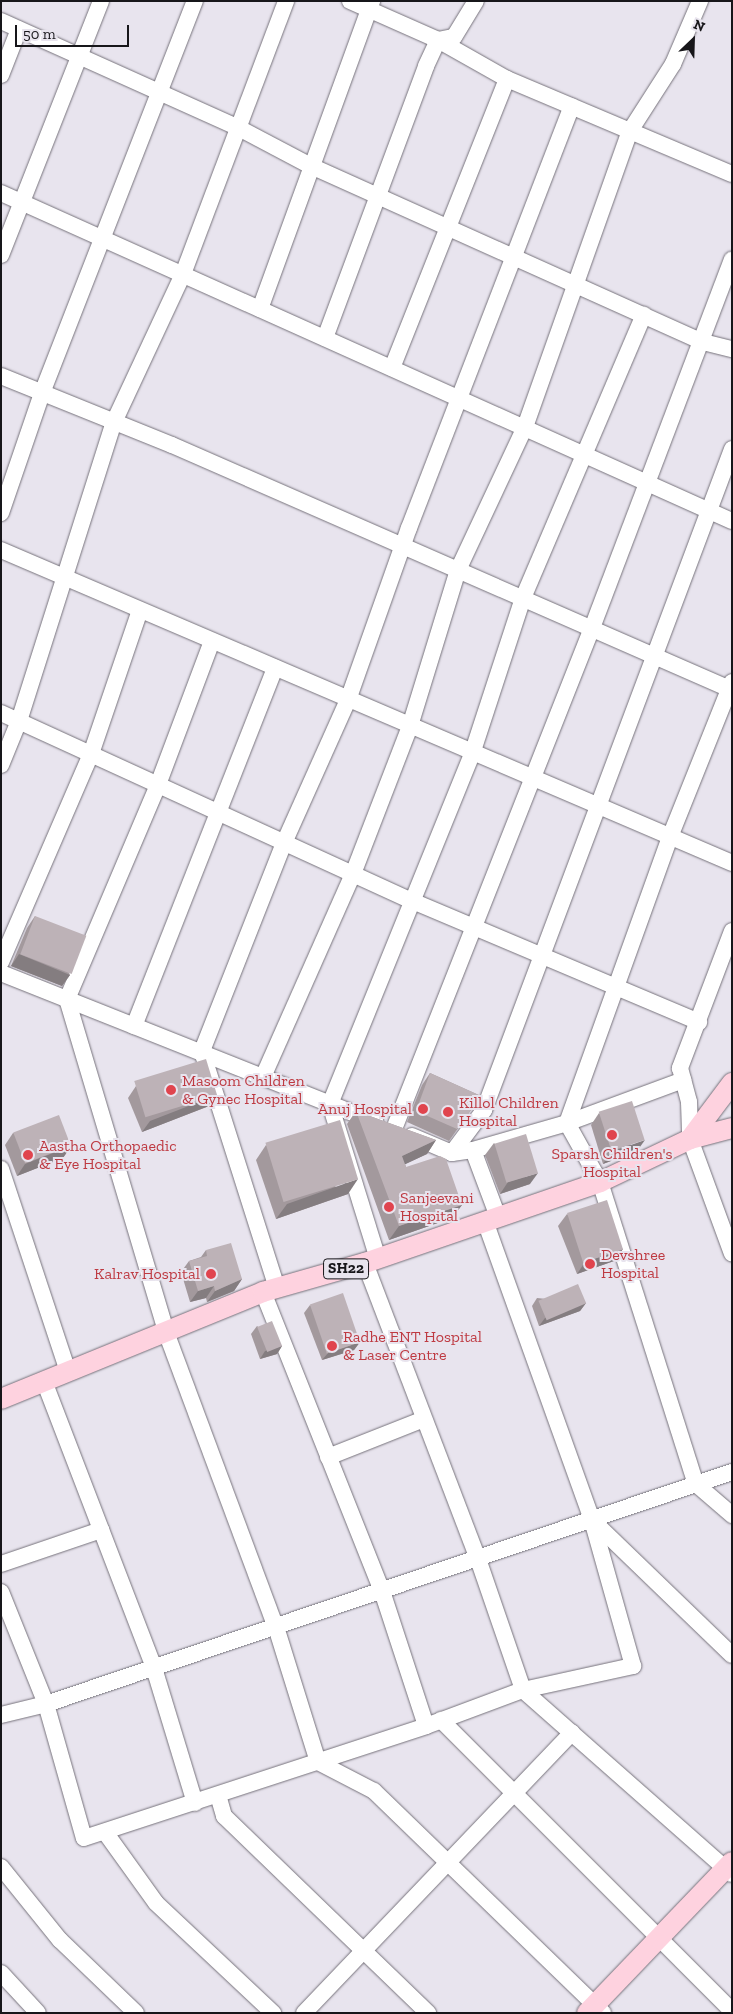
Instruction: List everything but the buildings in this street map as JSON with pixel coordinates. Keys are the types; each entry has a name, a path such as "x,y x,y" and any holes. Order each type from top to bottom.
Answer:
{"main road":[{"path":"690,1138 732,1083"},
{"name":"SH22","path":"1,1399 270,1290 371,1261 600,1182 690,1138 732,1128"},
{"path":"595,2010 656,1940 730,1868"}],"street":[{"path":"1,254 101,1"},
{"path":"1,513 42,393 195,1"},
{"path":"1,764 19,721 63,576 114,422 183,274 235,126 286,1"},
{"path":"350,1 370,5 438,40 507,79 732,174"},
{"path":"438,40 454,37 476,1"},
{"path":"263,1077 353,874 410,726 458,570 525,428 630,131 673,64 700,1"},
{"path":"260,308 370,5"},
{"path":"1,20 80,54 235,126 311,166 379,197 703,342 732,349"},
{"path":"1,75 19,29"},
{"path":"325,338 438,40"},
{"path":"392,368 507,79"},
{"path":"572,106 458,398 348,700 284,843 202,1050 270,1290 328,1457 434,1723 513,1797 656,1940 731,2011"},
{"path":"1,193 732,521"},
{"path":"394,1129 534,779 703,342 732,260"},
{"path":"644,315 523,598 472,754 410,900 330,1104 371,1261 424,1419 478,1559 523,1690 730,1868"},
{"path":"1,376 114,422 731,687 670,837 619,989 567,1123"},
{"path":"452,1153 484,1110 732,449"},
{"path":"1,550 472,754 732,863"},
{"path":"1,962 91,754 140,610"},
{"path":"212,641 158,785 67,999 166,1332 276,1627 318,1762 374,1791 595,2010"},
{"path":"134,1026 216,811 275,668"},
{"path":"1,713 410,900 699,1022"},
{"path":"732,931 680,1068 689,1102 690,1138 732,1254"},
{"path":"1,973 134,1026 202,1050 263,1077 452,1153 473,1150 567,1123 683,1080"},
{"path":"567,1123 600,1182 696,1484 732,1515"},
{"path":"1,1592 46,1704 84,1838 434,1723 523,1690 634,1666 592,1520 491,1219 473,1150"},
{"path":"1,1169 68,1372"},
{"path":"44,1381 154,1668 195,1803"},
{"path":"328,1457 424,1419"},
{"path":"1,1715 46,1704 732,1472"},
{"path":"592,1520 732,1655"},
{"path":"1,1564 102,1530"},
{"path":"304,2013 513,1797 572,1733"},
{"path":"218,1795 224,1816 428,2013"},
{"path":"105,1832 156,1903 273,2013"},
{"path":"1,1867 60,1940 136,2013"},
{"path":"1,1973 38,2013"}],"place":[{"name":"Masoom Children & Gynec Hospital","path":"171,1090"},
{"name":"Anuj Hospital","path":"423,1109"},
{"name":"Killol Children Hospital","path":"448,1112"},
{"name":"Sparsh Children's Hospital","path":"612,1135"},
{"name":"Aastha Orthopaedic & Eye Hospital","path":"28,1155"},
{"name":"Sanjeevani Hospital","path":"389,1207"},
{"name":"Devshree Hospital","path":"590,1264"},
{"name":"Kalrav Hospital","path":"211,1274"},
{"name":"Radhe ENT Hospital & Laser Centre","path":"332,1346"}]}
